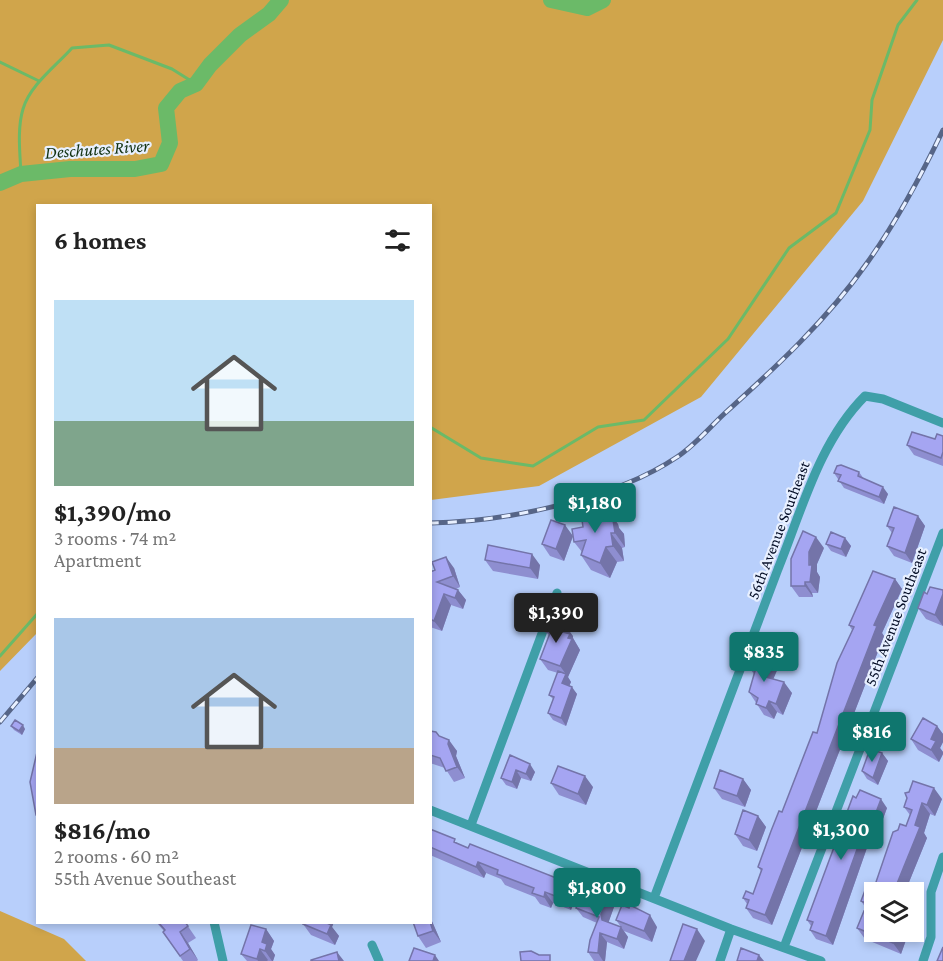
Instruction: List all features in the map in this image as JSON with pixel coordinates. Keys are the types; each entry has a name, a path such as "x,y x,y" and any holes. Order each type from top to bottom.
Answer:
{"street":[{"name":"56th Avenue Southeast","path":"654,898 796,523 827,447 846,415 865,396 883,399 943,423"},
{"name":"55th Avenue Southeast","path":"784,947 943,533"},
{"path":"471,825 557,593"},
{"path":"432,811 731,929 821,961"},
{"path":"923,961 931,937 931,892 943,857"},
{"path":"214,924 223,961"},
{"path":"720,961 731,929"},
{"path":"372,945 379,961"}],"shaded area":[{"path":"0,0 943,0 943,40 863,201 701,397 539,486 432,500 432,204 36,204 36,634 0,671"},
{"path":"0,911 64,939 86,961 0,961"}],"building":[{"path":"912,432 935,439 937,434 943,436 941,458 907,445"},
{"path":"841,465 859,472 858,476 883,487 879,497 838,481 841,475 834,473 837,466"},
{"path":"894,507 918,516 905,553 887,546 894,528 887,526"},
{"path":"607,509 610,520 613,520 615,533 611,533 613,546 606,547 600,563 581,555 586,540 574,542 572,529 583,527 581,513"},
{"path":"551,520 565,525 556,549 542,544"},
{"path":"803,531 816,537 809,552 809,565 812,565 810,582 805,582 805,586 791,586 791,559"},
{"path":"831,532 845,538 841,549 826,544"},
{"path":"488,545 532,554 530,568 485,560"},
{"path":"446,557 453,576 437,582 458,590 455,598 444,594 434,621 432,620 432,571 435,570 432,562"},
{"path":"873,571 895,579 874,625 877,626 765,915 746,908 749,900 743,898 746,891 753,894 762,869 758,867 771,831 779,811 782,812 813,732 817,733 837,663 854,627 849,625"},
{"path":"930,587 943,590 935,615 918,608 924,592 927,594"},
{"path":"551,620 565,625 563,632 570,634 568,638 572,639 560,666 540,659 550,633 546,632"},
{"path":"758,652 770,656 762,676 784,682 776,704 769,701 766,708 756,704 758,698 749,692 755,671 751,670"},
{"path":"558,671 566,674 562,683 572,687 561,718 548,713 554,697 549,695"},
{"path":"923,718 937,726 931,739 936,741 931,750 911,739"},
{"path":"15,720 23,725 19,731 11,726"},
{"path":"432,731 449,740 448,744 457,767 446,771 440,758 432,756"},
{"path":"870,749 882,753 873,778 862,771"},
{"path":"510,755 530,764 526,774 516,770 512,782 501,778"},
{"path":"36,756 36,815 30,782"},
{"path":"558,766 585,776 578,794 551,783"},
{"path":"720,770 743,779 737,796 714,788"},
{"path":"913,781 934,788 927,805 922,803 915,825 920,827 898,882 876,882 893,832 898,830 900,824 906,826 912,810 904,807 907,798 905,793 909,792"},
{"path":"860,790 881,799 875,815 870,813 826,936 810,930 813,922 807,920 853,796 856,798"},
{"path":"743,810 758,816 749,840 735,834"},
{"path":"432,830 455,839 454,842 468,848 470,844 569,883 563,899 545,892 544,897 532,893 534,888 497,874 498,870 478,862 476,867 432,848"},
{"path":"582,892 596,898 598,893 608,897 601,914 602,920 621,927 617,939 600,933 598,953 588,952 599,917 576,908"},
{"path":"622,905 629,908 630,905 650,915 644,931 616,920"},
{"path":"864,911 864,931 857,928"},
{"path":"160,924 186,924 188,926 180,932 190,949 180,956 163,932 165,930"},
{"path":"303,924 329,924 331,925 327,934"},
{"path":"414,924 431,924 433,931 418,936"},
{"path":"683,924 697,929 684,961 670,961"},
{"path":"251,925 266,929 262,942 267,944 265,951 260,949 257,959 241,954"},
{"path":"943,947 943,961 937,961"},
{"path":"414,948 435,955 433,961 409,961"},
{"path":"741,948 759,955 757,961 737,961"},
{"path":"531,951 539,955 550,955 550,961 521,961 520,952"},
{"path":"337,952 339,961 311,961 311,960"}],"waterway":[{"name":"Deschutes River","path":"0,183 21,174 70,169 135,169 161,164 170,143 166,108 180,91 196,84 210,65 240,35 269,14 281,0"},
{"name":"Deschutes River","path":"551,0 587,8 603,0"},
{"path":"432,428 481,458 533,466 598,427 644,420 728,339 789,248 836,213 870,130 872,100 898,25 917,0"},
{"path":"21,174 20,125 26,100 37,84 72,48 109,45 172,69 196,84"},
{"path":"0,62 39,81"},
{"path":"0,656 36,615"}],"railway":[{"path":"432,523 460,522 525,513 591,496 652,472 683,453 800,343 835,304 878,247 898,215 943,130"},
{"path":"0,722 36,679"}]}
